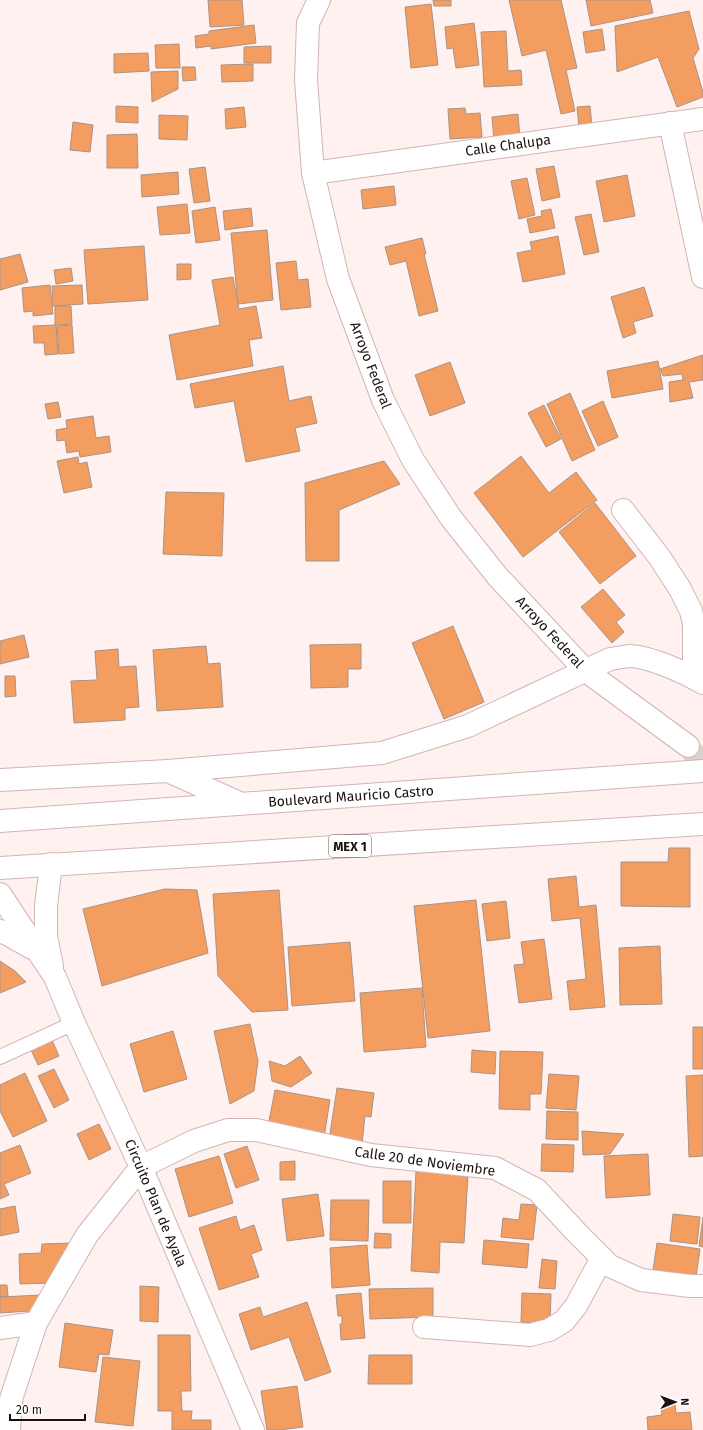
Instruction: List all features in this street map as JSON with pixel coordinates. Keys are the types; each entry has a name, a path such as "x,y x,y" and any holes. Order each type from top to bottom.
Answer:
{"street":[{"name":"Arroyo Federal","path":"319,0 308,22 306,80 313,173 338,279 383,400 413,460 451,518 494,571 586,671 688,746"},
{"name":"Calle Chalupa","path":"313,173 703,119"},
{"path":"670,123 703,277"},
{"path":"0,780 168,771 382,753 468,726 610,659 630,656 650,660 698,681 699,621 691,611 660,558 623,510"},
{"path":"168,771 240,804"},
{"name":"Boulevard Mauricio Castro","path":"0,821 703,771"},
{"name":"MEX 1","path":"0,868 703,824"},
{"name":"Circuito Plan de Ayala","path":"51,864 46,906 46,936 55,977 74,1023 141,1167 253,1430"},
{"name":"Circuito Plan de Ayala","path":"0,894 55,977"},
{"path":"0,931 38,952"},
{"name":"Calle 20 de Noviembre","path":"141,1167 194,1142 228,1130 256,1130 371,1155 495,1168 537,1190 610,1266 641,1280 690,1286 703,1286"},
{"path":"9,1430 11,1400 36,1323 87,1235 141,1167"},
{"path":"424,1327 530,1335 549,1330 564,1321 576,1306 602,1258"},
{"path":"0,1328 36,1323"}],"lane":[{"path":"0,1057 74,1023"}],"building":[{"path":"208,0 242,0 244,25 210,27"},
{"path":"433,0 451,0 451,6 434,6"},
{"path":"509,0 561,0 577,68 566,70 575,111 561,114 546,50 522,56"},
{"path":"586,0 650,0 653,13 591,26"},
{"path":"431,4 438,65 411,68 405,7"},
{"path":"689,11 699,49 693,58 703,92 703,97 677,107 658,57 617,72 615,26"},
{"path":"474,23 479,65 456,68 453,48 447,49 445,27"},
{"path":"254,25 256,43 211,49 211,46 196,48 195,36 209,34 209,31"},
{"path":"602,29 605,50 586,53 583,32"},
{"path":"506,31 508,71 521,70 522,85 484,87 481,32"},
{"path":"179,44 180,68 156,68 155,45"},
{"path":"271,46 271,63 244,63 244,47"},
{"path":"148,53 149,71 114,73 114,54"},
{"path":"253,64 253,81 222,82 221,65"},
{"path":"182,67 195,67 196,80 183,81"},
{"path":"178,71 178,89 152,102 151,72"},
{"path":"116,106 138,107 138,123 116,122"},
{"path":"590,106 592,126 579,128 577,107"},
{"path":"244,107 246,127 226,129 225,109"},
{"path":"465,108 466,114 480,113 482,137 450,139 448,109"},
{"path":"518,114 520,139 494,141 492,117"},
{"path":"159,115 188,116 187,140 159,139"},
{"path":"73,122 93,125 90,152 70,150"},
{"path":"137,134 138,168 107,168 107,135"},
{"path":"554,166 560,197 542,201 536,169"},
{"path":"205,167 210,201 194,203 189,169"},
{"path":"178,172 179,194 142,197 141,175"},
{"path":"627,175 635,216 604,222 596,181"},
{"path":"527,178 535,215 519,219 511,181"},
{"path":"394,186 396,205 363,209 361,190"},
{"path":"187,204 190,233 160,235 157,207"},
{"path":"215,207 220,240 196,243 192,211"},
{"path":"251,208 253,226 225,230 223,211"},
{"path":"551,209 555,228 530,233 527,219 542,216 541,211"},
{"path":"591,214 599,252 584,255 575,217"},
{"path":"267,230 273,300 238,304 231,233"},
{"path":"558,236 565,274 523,282 517,253 532,250 530,242"},
{"path":"422,238 426,254 424,254 438,311 419,316 406,261 390,265 385,247"},
{"path":"144,246 148,300 88,304 84,250"},
{"path":"20,254 28,282 0,290 0,259"},
{"path":"296,261 298,280 308,279 311,307 281,310 276,263"},
{"path":"177,264 191,264 191,279 177,280"},
{"path":"71,268 73,281 56,284 54,270"},
{"path":"233,277 239,309 256,306 262,338 249,340 253,366 177,380 169,335 220,325 212,280"},
{"path":"50,285 53,314 33,316 33,311 24,312 22,288"},
{"path":"82,285 83,304 53,306 52,286"},
{"path":"644,287 653,316 633,322 636,333 623,338 611,297"},
{"path":"55,306 71,306 72,324 55,325"},
{"path":"56,325 58,354 45,355 44,343 34,343 33,326"},
{"path":"72,325 74,353 59,354 57,326"},
{"path":"703,355 703,380 689,382 693,398 670,402 669,382 683,380 682,374 663,376 660,369"},
{"path":"658,361 663,389 612,398 607,371"},
{"path":"450,362 465,403 430,416 415,375"},
{"path":"283,366 289,401 311,396 317,423 295,428 300,451 246,462 234,401 195,408 190,384"},
{"path":"570,393 595,450 572,461 547,404"},
{"path":"603,401 618,437 598,446 582,411"},
{"path":"58,402 61,417 48,419 45,404"},
{"path":"544,405 561,439 546,447 528,413"},
{"path":"93,416 96,438 109,436 111,452 80,457 79,451 67,453 65,440 57,441 56,430 67,428 66,420"},
{"path":"521,456 549,493 576,472 597,500 523,557 474,493"},
{"path":"78,457 79,464 87,462 92,487 64,493 57,461"},
{"path":"384,461 400,484 339,510 339,561 306,561 305,483"},
{"path":"166,492 224,493 222,556 163,554"},
{"path":"595,503 636,556 600,584 559,532"},
{"path":"603,589 625,615 616,622 624,632 612,643 581,607"},
{"path":"453,626 484,702 444,719 412,643"},
{"path":"24,635 29,657 0,664 0,641"},
{"path":"361,644 361,669 348,669 348,687 311,688 310,645"},
{"path":"206,646 208,664 220,663 223,707 157,711 153,650"},
{"path":"118,649 119,667 136,666 139,707 125,708 125,720 74,723 71,681 97,680 95,651"},
{"path":"5,676 15,676 16,696 5,697"},
{"path":"669,848 690,848 690,907 621,906 621,862 668,862"},
{"path":"576,876 579,907 596,905 605,1007 570,1010 567,981 586,979 580,918 552,921 548,879"},
{"path":"165,889 197,890 208,953 102,986 83,909"},
{"path":"279,890 288,1010 252,1012 218,976 213,894"},
{"path":"476,900 490,1031 428,1038 414,906"},
{"path":"506,901 510,938 487,941 482,904"},
{"path":"544,939 552,999 519,1003 514,965 524,964 521,942"},
{"path":"350,942 355,1001 292,1006 288,947"},
{"path":"660,946 662,1004 620,1005 619,948"},
{"path":"0,961 15,971 26,982 0,993"},
{"path":"422,988 426,1047 364,1052 360,993"},
{"path":"250,1024 258,1061 254,1091 230,1104 214,1031"},
{"path":"693,1027 703,1027 703,1069 693,1069"},
{"path":"173,1031 187,1079 144,1092 130,1044"},
{"path":"52,1040 59,1056 38,1065 31,1050"},
{"path":"472,1050 496,1052 495,1074 471,1072"},
{"path":"500,1051 543,1052 541,1094 530,1094 530,1110 499,1109"},
{"path":"300,1056 312,1073 291,1087 272,1081 269,1061 285,1066"},
{"path":"54,1069 69,1100 54,1108 38,1076"},
{"path":"25,1073 47,1121 13,1137 0,1111 0,1085"},
{"path":"549,1074 579,1076 576,1110 546,1108"},
{"path":"703,1075 703,1156 689,1157 686,1076"},
{"path":"337,1088 374,1093 371,1117 365,1116 362,1144 329,1140"},
{"path":"275,1090 330,1100 324,1137 268,1126"},
{"path":"547,1111 578,1112 578,1140 546,1139"},
{"path":"99,1124 111,1149 89,1160 77,1134"},
{"path":"582,1131 624,1134 610,1154 583,1155"},
{"path":"542,1144 574,1145 573,1172 541,1171"},
{"path":"20,1145 31,1173 4,1184 9,1195 0,1199 0,1153"},
{"path":"247,1146 259,1180 236,1188 224,1154"},
{"path":"648,1154 650,1195 606,1198 604,1156"},
{"path":"219,1156 233,1203 189,1217 175,1169"},
{"path":"295,1161 295,1180 280,1180 280,1162"},
{"path":"416,1171 468,1174 464,1243 440,1242 439,1273 411,1271"},
{"path":"383,1181 411,1181 411,1223 383,1223"},
{"path":"318,1194 324,1236 287,1241 282,1199"},
{"path":"331,1200 369,1200 368,1241 330,1240"},
{"path":"521,1204 537,1205 533,1240 501,1237 503,1218 519,1220"},
{"path":"15,1206 19,1232 0,1236 0,1209"},
{"path":"673,1214 700,1217 697,1244 670,1241"},
{"path":"236,1216 240,1230 254,1225 262,1250 251,1254 259,1277 219,1290 199,1228"},
{"path":"703,1217 703,1247 699,1246"},
{"path":"375,1233 391,1234 391,1248 374,1248"},
{"path":"484,1240 529,1244 527,1268 482,1264"},
{"path":"71,1243 49,1283 20,1284 19,1254 41,1253 42,1244"},
{"path":"657,1243 700,1249 695,1283 652,1277"},
{"path":"367,1245 370,1285 332,1288 330,1248"},
{"path":"542,1259 557,1261 555,1289 539,1288"},
{"path":"0,1285 7,1285 8,1296 0,1297"},
{"path":"140,1286 159,1287 158,1322 140,1321"},
{"path":"433,1288 433,1317 370,1319 369,1289"},
{"path":"361,1293 365,1338 341,1340 340,1324 342,1324 342,1316 338,1316 336,1295"},
{"path":"522,1293 551,1294 550,1324 521,1322"},
{"path":"41,1295 30,1311 0,1313 0,1297"},
{"path":"307,1302 331,1372 305,1381 289,1337 251,1350 239,1314 260,1307 263,1317"},
{"path":"65,1323 113,1330 109,1355 99,1354 96,1372 59,1367"},
{"path":"158,1335 190,1335 191,1391 181,1391 182,1411 192,1411 191,1420 211,1420 211,1430 172,1430 172,1411 158,1411"},
{"path":"369,1355 412,1355 412,1384 368,1384"},
{"path":"103,1357 140,1361 133,1426 95,1422"},
{"path":"297,1386 303,1427 267,1430 261,1391"},
{"path":"675,1404 676,1413 690,1412 692,1430 648,1430 647,1417 662,1415 661,1406"}],"tunnel":[{"path":"688,746 703,765"}]}
